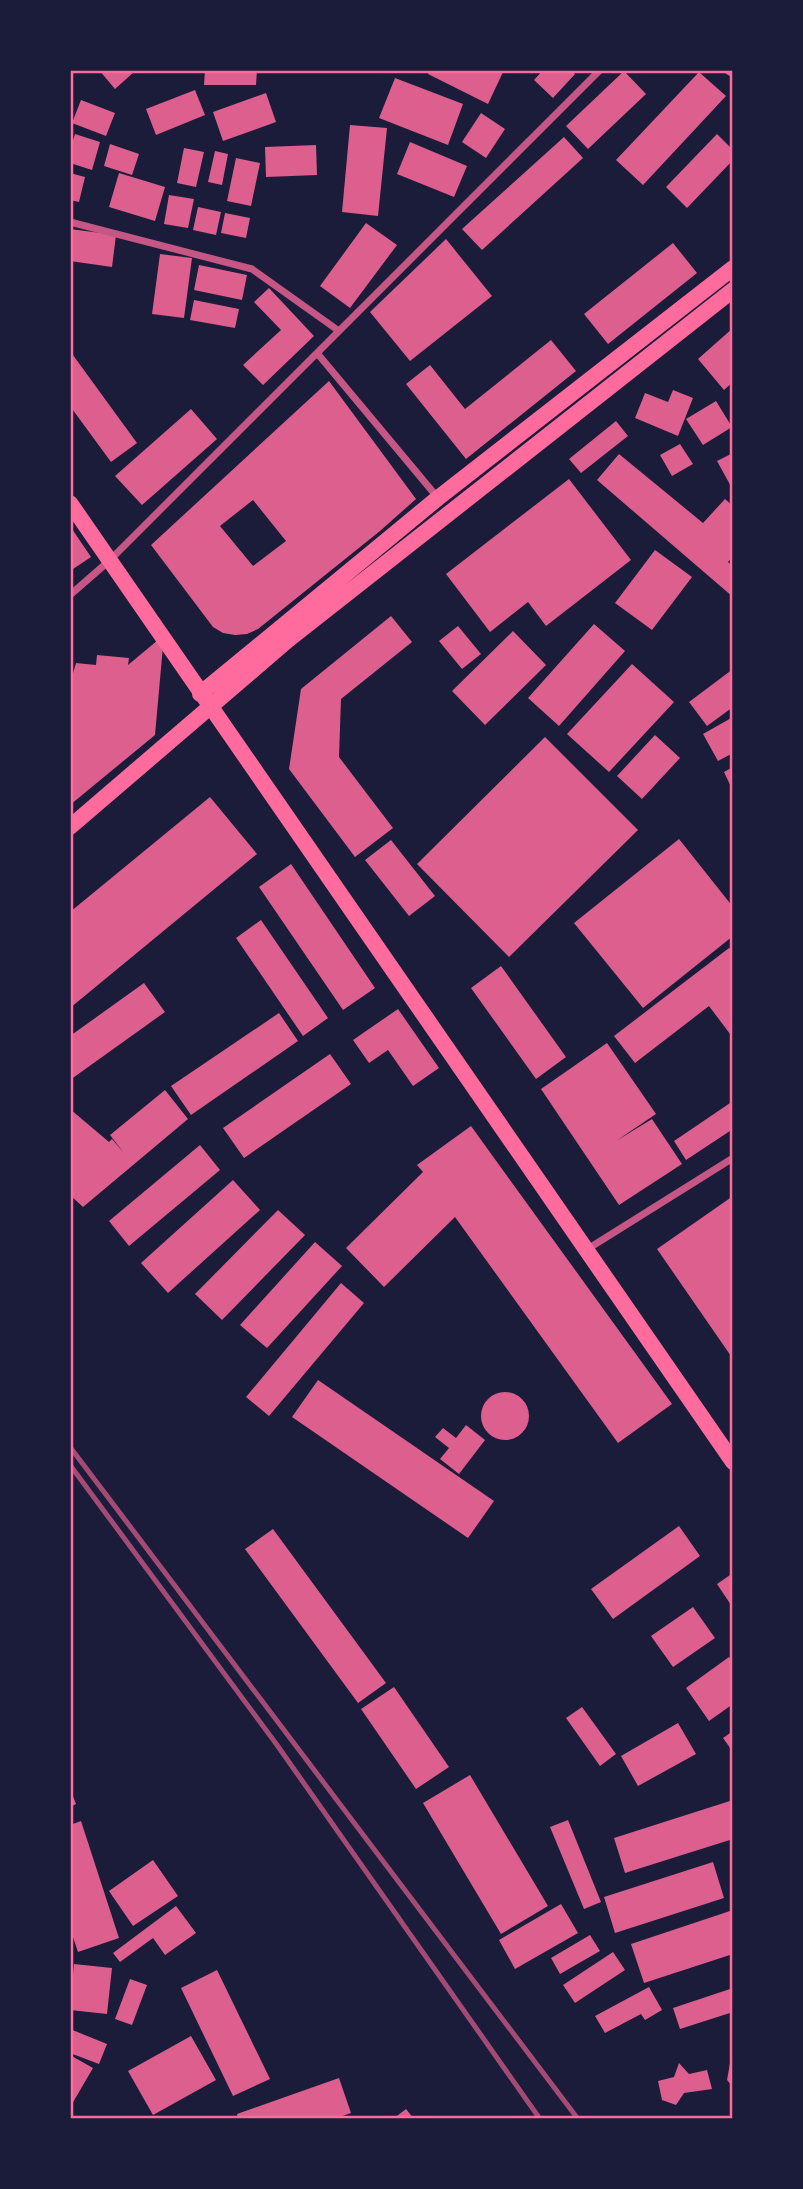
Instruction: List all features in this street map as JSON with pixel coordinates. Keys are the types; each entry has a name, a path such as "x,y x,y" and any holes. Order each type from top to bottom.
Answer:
{"main road":[{"path":"70,827 205,700 438,498 733,268"},
{"path":"205,700 288,640 733,290"},
{"path":"70,503 733,1462"}],"street":[{"path":"70,595 109,561 600,70"},
{"path":"70,222 252,269 339,331"},
{"path":"317,353 450,512"},
{"path":"586,1250 733,1158"}],"building":[{"path":"99,70 132,70 134,72 115,89"},
{"path":"205,70 257,70 256,85 204,85"},
{"path":"430,70 504,70 488,104 428,74"},
{"path":"543,70 571,70 575,74 553,98 534,80"},
{"path":"720,70 733,70 733,78"},
{"path":"624,71 646,94 588,149 566,126"},
{"path":"699,72 726,96 643,185 616,160"},
{"path":"395,78 463,104 448,145 379,118"},
{"path":"195,90 205,115 156,135 146,109"},
{"path":"266,93 276,122 223,141 213,112"},
{"path":"81,100 115,113 106,136 72,123"},
{"path":"481,113 505,129 486,158 462,142"},
{"path":"350,125 387,128 378,216 342,212"},
{"path":"75,134 100,142 92,170 70,163 70,150"},
{"path":"717,134 733,150 733,160 687,208 666,187"},
{"path":"564,137 583,158 482,250 462,229"},
{"path":"410,142 467,166 454,197 397,174"},
{"path":"110,144 139,154 132,175 104,166"},
{"path":"316,145 317,175 266,177 265,147"},
{"path":"184,148 204,152 196,187 177,183"},
{"path":"215,151 228,154 222,185 208,182"},
{"path":"236,158 260,163 251,206 227,201"},
{"path":"70,173 85,177 79,202 70,200"},
{"path":"119,173 165,187 155,221 109,207"},
{"path":"169,195 194,199 188,228 164,224"},
{"path":"198,207 221,212 216,235 193,230"},
{"path":"225,213 250,218 246,238 221,233"},
{"path":"366,223 397,245 350,308 320,286"},
{"path":"70,229 116,235 112,267 70,261"},
{"path":"446,239 492,296 410,361 370,312"},
{"path":"673,243 697,273 608,344 584,314"},
{"path":"160,254 192,258 184,318 152,314"},
{"path":"199,265 247,275 242,300 194,290"},
{"path":"269,288 314,336 263,385 243,365 281,330 254,302"},
{"path":"194,300 239,309 235,328 190,320"},
{"path":"733,328 733,382 724,390 698,359"},
{"path":"551,340 576,371 466,459 406,384 430,365 465,409"},
{"path":"70,351 137,443 111,462 70,406"},
{"path":"329,381 416,499 258,629 247,634 223,633 213,627 151,545","holes":["253,500 286,541 253,566 220,526"]},
{"path":"673,390 693,398 678,436 635,418 645,393 668,402"},
{"path":"716,401 732,427 703,445 686,419"},
{"path":"191,409 217,439 142,505 115,476"},
{"path":"616,421 628,436 581,473 569,459"},
{"path":"680,444 693,464 672,476 660,455"},
{"path":"733,453 733,490 717,461"},
{"path":"619,454 703,523 725,499 733,506 733,556 728,562 733,567 733,597 597,480"},
{"path":"569,479 631,560 546,626 528,602 490,632 446,574"},
{"path":"70,526 91,557 70,571"},
{"path":"655,550 692,577 652,630 615,603"},
{"path":"391,616 412,642 341,699 339,757 393,828 355,857 289,769 301,689"},
{"path":"594,624 625,651 559,726 528,698"},
{"path":"458,626 481,654 462,669 439,641"},
{"path":"513,631 546,665 485,725 452,691"},
{"path":"158,640 163,646 155,735 70,805 70,684 76,663 96,665 97,655 129,658 128,665"},
{"path":"632,664 674,702 609,772 567,734"},
{"path":"733,669 733,707 707,726 689,702"},
{"path":"733,717 733,753 718,761 703,734"},
{"path":"655,735 680,758 642,799 617,776"},
{"path":"545,737 638,830 509,957 417,864"},
{"path":"733,767 733,791 724,772"},
{"path":"210,797 257,854 70,1008 70,912"},
{"path":"679,839 733,907 733,936 643,1008 574,923"},
{"path":"391,840 435,896 409,916 365,860"},
{"path":"291,864 375,988 343,1010 259,887"},
{"path":"261,920 328,1018 303,1036 236,938"},
{"path":"729,948 733,952 733,1031 730,1034 709,1006 635,1063 614,1036"},
{"path":"501,966 566,1057 536,1079 471,988"},
{"path":"144,983 165,1012 70,1080 70,1036"},
{"path":"398,1009 439,1068 413,1086 388,1050 369,1063 353,1040"},
{"path":"279,1013 298,1041 191,1115 171,1086"},
{"path":"607,1043 656,1114 616,1141 652,1119 682,1164 619,1205 541,1089"},
{"path":"330,1054 351,1084 244,1158 223,1128"},
{"path":"165,1090 188,1119 83,1207 70,1195 70,1109 109,1142 112,1139 124,1153 110,1135"},
{"path":"733,1101 733,1129 686,1160 674,1141"},
{"path":"471,1126 672,1404 618,1443 455,1217 384,1287 346,1248 423,1172 417,1165"},
{"path":"200,1145 220,1170 129,1246 109,1221"},
{"path":"233,1180 260,1210 168,1293 141,1263"},
{"path":"733,1196 733,1359 657,1249"},
{"path":"278,1210 305,1235 222,1320 195,1294"},
{"path":"315,1242 342,1266 267,1348 240,1325"},
{"path":"341,1283 364,1303 269,1416 246,1397"},
{"path":"318,1380 494,1501 468,1538 292,1417"},
{"path":"505,1392 514,1393 522,1399 528,1407 528,1425 522,1433 514,1439 505,1440 496,1439 488,1433 482,1425 481,1416 482,1407 488,1399 496,1393"},
{"path":"466,1425 485,1440 459,1474 440,1459 449,1448 435,1437 443,1428 456,1438"},
{"path":"679,1526 700,1556 613,1619 591,1589"},
{"path":"273,1529 386,1683 358,1703 245,1549"},
{"path":"733,1573 733,1608 717,1584"},
{"path":"693,1607 715,1638 673,1667 651,1636"},
{"path":"729,1657 733,1662 733,1704 709,1721 686,1688"},
{"path":"394,1687 449,1767 416,1789 361,1709"},
{"path":"582,1707 616,1754 600,1766 566,1718"},
{"path":"678,1723 696,1754 638,1786 621,1756"},
{"path":"733,1731 733,1752 723,1738"},
{"path":"470,1775 548,1906 501,1934 423,1803"},
{"path":"70,1789 76,1804 70,1807"},
{"path":"733,1800 733,1839 625,1873 614,1838"},
{"path":"568,1820 601,1902 584,1909 550,1827"},
{"path":"81,1821 119,1938 78,1952 70,1928 70,1825"},
{"path":"153,1860 178,1896 133,1926 109,1891"},
{"path":"713,1862 724,1898 615,1933 604,1897"},
{"path":"561,1904 578,1933 515,1969 499,1940"},
{"path":"176,1906 196,1933 165,1955 153,1938 120,1962 113,1953"},
{"path":"733,1910 733,1954 644,1983 631,1944"},
{"path":"590,1935 600,1951 560,1974 551,1958"},
{"path":"613,1952 625,1970 575,2003 563,1985"},
{"path":"74,1964 112,1968 107,2014 70,2010"},
{"path":"217,1970 270,2079 233,2096 181,1988"},
{"path":"130,1979 147,1985 132,2025 115,2019"},
{"path":"649,1987 662,2010 645,2020 641,2014 605,2033 595,2016"},
{"path":"733,1988 733,2012 680,2029 673,2008"},
{"path":"70,2029 107,2044 99,2064 70,2053"},
{"path":"191,2036 216,2080 153,2115 128,2071"},
{"path":"70,2055 93,2068 72,2104 70,2103"},
{"path":"733,2062 733,2087 727,2080 730,2063"},
{"path":"679,2063 689,2074 707,2070 712,2089 684,2093 676,2105 662,2100 658,2081 674,2077"},
{"path":"339,2078 351,2113 334,2119 238,2119 237,2114"},
{"path":"406,2109 414,2119 393,2119"}],"railway":[{"path":"70,1447 578,2119"},
{"path":"70,1465 277,1745 540,2119"}]}
